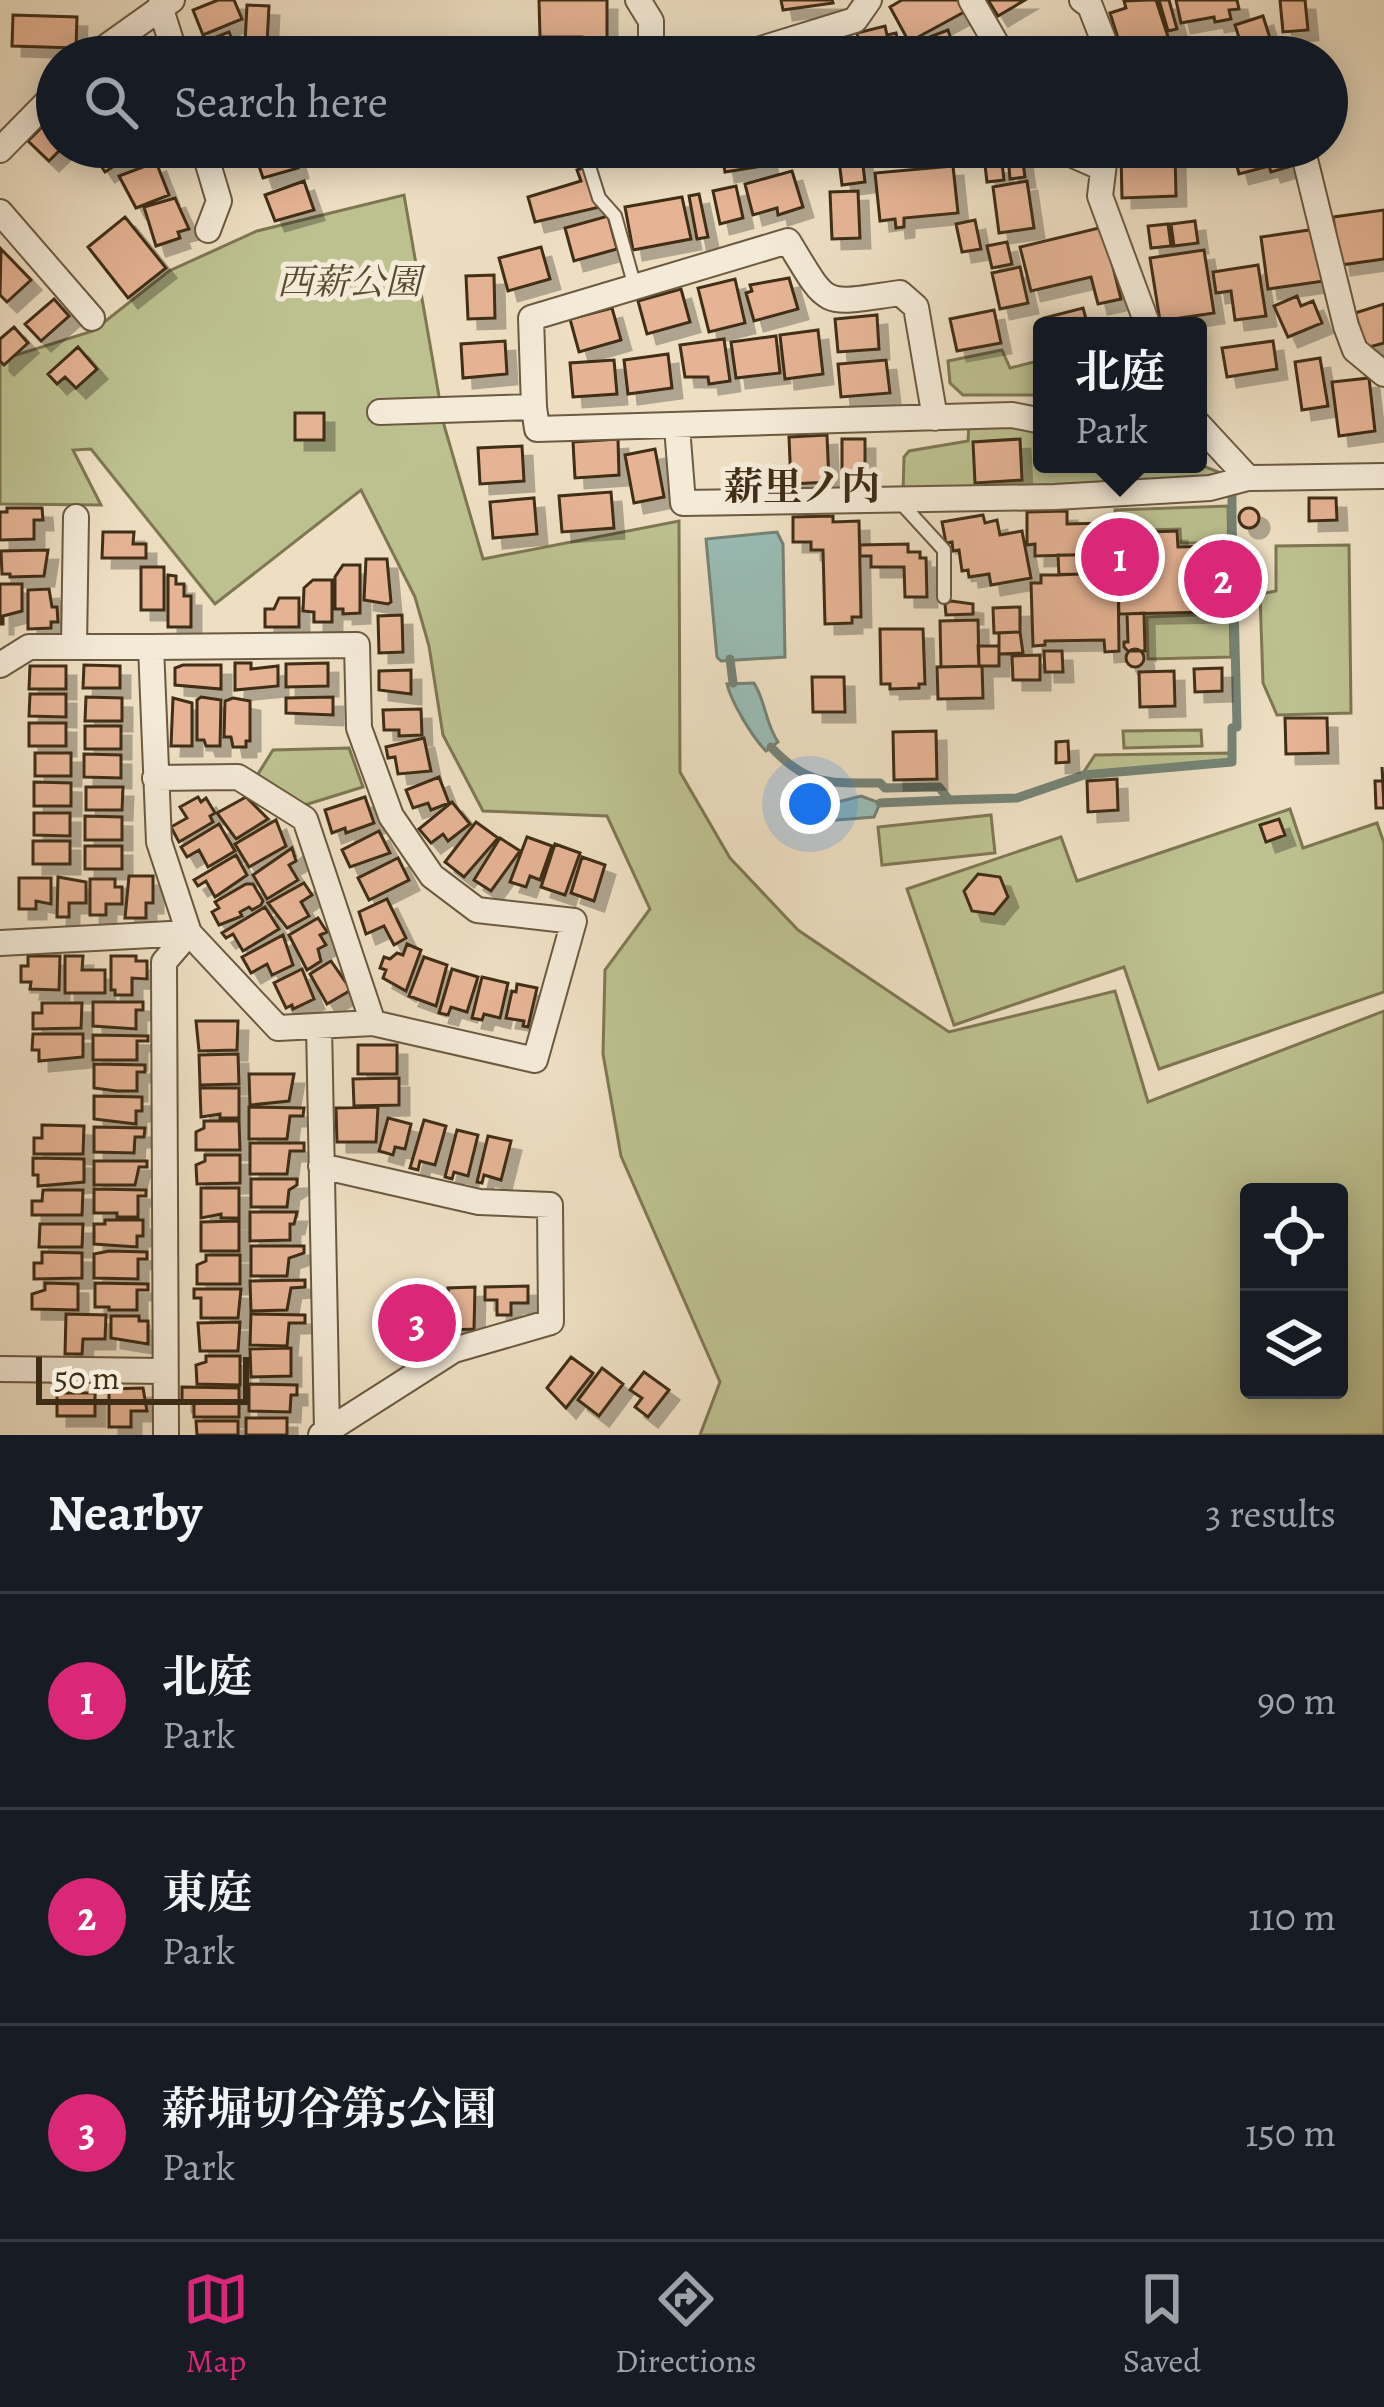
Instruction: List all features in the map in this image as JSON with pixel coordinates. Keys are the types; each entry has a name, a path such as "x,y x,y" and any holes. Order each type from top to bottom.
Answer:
{"street":[{"path":"638,0 651,21 653,36"},
{"path":"803,36 855,20 869,0"},
{"path":"970,0 991,36"},
{"path":"1082,0 1090,6 1102,36"},
{"path":"121,36 166,3 172,36"},
{"path":"0,150 36,113"},
{"path":"208,230 219,201 209,168"},
{"path":"1102,168 1100,196 1145,317"},
{"path":"1307,168 1346,326 1355,350 1384,374"},
{"path":"0,212 92,318"},
{"path":"935,418 916,307 900,293 836,302 820,293 788,241 531,317 537,430 677,427 935,418 1012,415 1033,419"},
{"path":"380,412 534,407"},
{"path":"677,427 683,503 899,501 1188,489 1241,473 1384,476"},
{"path":"1207,434 1241,473"},
{"path":"1207,459 1241,473"},
{"path":"74,647 76,518"},
{"path":"0,665 29,647 356,645 359,728 391,816 432,876 477,910 574,921 535,1060 373,1023 278,1028 189,933 159,842 151,647"},
{"path":"155,778 238,777 305,819 373,1023"},
{"path":"0,943 189,933"},
{"path":"166,1435 164,962 189,933"},
{"path":"319,1026 324,1433"},
{"path":"321,1166 479,1202 550,1205 551,1322 454,1350 324,1433"},
{"path":"0,1369 164,1371"}],"lane":[{"path":"589,168 599,199 615,216 635,287"},
{"path":"899,501 944,550 944,597"}],"green space":[{"name":"西薪公園","path":"404,195 444,425 483,559 679,521 680,772 730,858 798,930 949,1032 1115,991 1148,1102 1384,1011 1384,1435 700,1435 720,1382 621,1156 603,1054 605,970 650,909 607,816 483,811 443,735 429,646 415,597 361,490 215,604 91,449 73,450 101,505 0,504 0,360 93,331 169,271 257,231"},
{"path":"1002,350 1010,368 1033,362 1033,395 963,395 950,383 948,361"},
{"path":"1018,424 1033,430 1033,473 1207,473 1207,468 1221,473 1216,481 903,493 904,457 909,451 968,441 969,425"},
{"path":"1228,506 1231,657 1148,659 1147,617 1217,614 1216,543 1181,543 1180,529 1146,530 1145,544 1125,545 1126,587 1119,587 1115,510"},
{"path":"1349,545 1351,713 1277,715 1263,683 1260,594 1276,591 1276,546"},
{"path":"1201,730 1202,746 1124,748 1123,731"},
{"path":"349,748 363,787 295,808 253,782 273,750"},
{"path":"1230,753 1230,761 1083,773 1095,755"},
{"path":"1290,809 1303,848 1377,823 1384,843 1384,992 1159,1069 1124,967 954,1025 907,889 1061,837 1077,881"},
{"path":"991,815 995,853 882,865 878,827"},
{"path":"401,1286 430,1286 433,1359 404,1382"}],"water":[{"path":"777,532 783,544 785,657 721,661 706,539"},
{"path":"754,683 778,742 766,751 743,719 727,684"},
{"path":"861,796 880,803 874,817 812,822 806,810"}],"building":[{"path":"218,0 234,0 242,19 203,35 193,10"},
{"path":"539,0 607,0 607,36 540,36"},
{"path":"781,0 832,0 833,3 783,10"},
{"path":"902,0 960,0 966,11 920,36 906,36 890,7"},
{"path":"988,0 1025,0 998,16"},
{"path":"1156,0 1168,36 1117,36 1110,13 1126,8 1124,1"},
{"path":"1159,0 1169,0 1177,29 1168,31"},
{"path":"1176,0 1237,0 1239,9 1229,10 1231,19 1181,23"},
{"path":"1280,0 1305,0 1308,30 1283,32"},
{"path":"247,5 269,6 267,36 245,36"},
{"path":"13,15 77,17 76,36 36,36 36,47 12,46"},
{"path":"1263,16 1269,36 1238,36 1235,25"},
{"path":"885,26 887,35 897,36 858,36"},
{"path":"140,168 158,168 169,195 136,208 119,176"},
{"path":"260,168 298,168 263,178"},
{"path":"589,168 600,207 535,222 528,197 581,181 577,170"},
{"path":"840,168 863,168 865,182 842,185"},
{"path":"953,168 958,213 904,218 904,227 896,228 895,219 880,221 875,173"},
{"path":"985,168 1003,168 1004,180 987,182"},
{"path":"1009,168 1024,168 1025,177 1010,179"},
{"path":"1121,168 1175,168 1176,196 1122,198"},
{"path":"792,171 803,207 778,215 777,208 753,215 745,184"},
{"path":"304,181 314,210 275,221 265,195"},
{"path":"1027,181 1034,228 999,233 993,187"},
{"path":"736,186 743,218 720,224 713,191"},
{"path":"858,191 860,238 832,239 830,192"},
{"path":"699,194 708,237 697,239 689,196"},
{"path":"682,197 691,239 633,250 625,207"},
{"path":"175,198 189,229 178,232 180,238 156,246 144,207"},
{"path":"1384,210 1384,259 1341,265 1333,217"},
{"path":"608,216 617,249 574,261 565,228"},
{"path":"125,217 166,268 128,298 88,247"},
{"path":"975,220 981,249 962,252 956,224"},
{"path":"1195,221 1198,243 1174,246 1171,224"},
{"path":"1168,224 1171,246 1151,248 1148,226"},
{"path":"1103,227 1121,299 1098,304 1091,277 1031,291 1020,247"},
{"path":"1316,229 1324,281 1268,289 1261,237"},
{"path":"1007,242 1012,264 992,268 987,246"},
{"path":"541,247 550,279 508,291 499,258"},
{"path":"1,249 31,280 7,302 0,295"},
{"path":"1204,250 1214,313 1159,317 1150,258"},
{"path":"1258,265 1266,316 1235,320 1231,291 1216,293 1213,272"},
{"path":"1020,267 1028,303 1000,309 992,273"},
{"path":"494,275 495,318 468,319 466,276"},
{"path":"789,278 798,309 754,321 746,293 752,291 750,285"},
{"path":"735,279 745,323 709,332 698,288"},
{"path":"681,289 690,322 647,334 638,301"},
{"path":"1297,296 1301,306 1313,301 1322,323 1288,337 1274,306"},
{"path":"54,299 69,316 41,341 25,324"},
{"path":"1384,304 1384,343 1366,348 1355,313"},
{"path":"612,308 621,340 579,352 570,319"},
{"path":"1083,308 1086,317 1048,317"},
{"path":"994,310 1001,343 957,351 950,319"},
{"path":"877,315 879,349 838,352 835,319"},
{"path":"14,327 28,343 4,365 0,339"},
{"path":"818,330 823,374 785,379 780,335"},
{"path":"776,336 780,373 736,378 731,342"},
{"path":"724,339 730,381 709,384 708,377 685,377 680,345"},
{"path":"505,341 507,374 463,378 461,344"},
{"path":"1273,341 1277,369 1227,377 1222,348"},
{"path":"78,347 97,369 76,388 65,377 57,384 48,374"},
{"path":"668,354 672,388 628,394 624,360"},
{"path":"1320,358 1328,406 1302,410 1295,362"},
{"path":"614,360 617,394 573,397 570,363"},
{"path":"886,360 890,393 841,397 838,364"},
{"path":"1369,378 1375,431 1339,436 1332,382"},
{"path":"295,413 324,413 324,440 295,440"},
{"path":"827,435 829,482 791,484 789,437"},
{"path":"618,439 619,475 575,478 573,442"},
{"path":"842,439 865,439 865,485 842,485"},
{"path":"1020,439 1022,480 975,483 973,442"},
{"path":"522,446 524,481 480,484 478,448"},
{"path":"655,449 664,497 634,503 625,455"},
{"path":"611,492 614,528 562,532 559,496"},
{"path":"534,498 537,534 493,538 490,502"},
{"path":"1309,498 1336,498 1337,520 1309,521"},
{"path":"42,508 43,520 34,520 34,539 0,540 0,512"},
{"path":"1249,508 1259,518 1249,528 1239,518"},
{"path":"1067,511 1067,524 1107,523 1107,554 1035,556 1035,544 1027,545 1027,512"},
{"path":"983,515 985,523 997,520 1000,535 1022,531 1031,578 991,585 989,574 969,577 968,570 962,571 959,550 953,551 952,542 946,543 942,522"},
{"path":"833,516 833,522 859,521 861,617 852,617 852,623 825,624 823,550 811,550 811,542 793,542 793,517"},
{"path":"1177,531 1178,547 1213,546 1215,612 1119,614 1118,588 1127,588 1126,549 1149,548 1149,532"},
{"path":"103,532 134,532 133,544 146,544 146,558 102,558"},
{"path":"908,544 908,552 920,552 920,558 926,558 927,597 905,597 904,567 871,567 871,556 860,556 860,545"},
{"path":"48,550 44,576 2,574 1,551"},
{"path":"1058,555 1079,555 1079,574 1059,575"},
{"path":"366,559 387,559 388,604 364,600"},
{"path":"343,565 360,565 360,613 343,614 343,609 335,609 335,577"},
{"path":"141,567 164,567 164,610 141,610"},
{"path":"1118,573 1119,651 1105,652 1104,640 1045,641 1045,645 1033,646 1031,583 1041,583 1041,575"},
{"path":"168,575 176,576 176,584 184,584 184,596 191,596 191,627 168,627"},
{"path":"313,580 332,580 332,622 314,622 314,612 303,611 304,588"},
{"path":"0,584 22,584 22,611 3,616 3,624 0,624"},
{"path":"49,589 58,622 51,622 51,628 28,629 28,590"},
{"path":"279,598 299,598 299,627 265,627 265,609 274,609"},
{"path":"945,604 973,604 973,614 946,615"},
{"path":"1020,607 1020,632 994,633 993,608"},
{"path":"1144,613 1145,651 1128,651 1124,647 1127,614"},
{"path":"402,615 403,652 379,653 378,616"},
{"path":"978,620 979,666 941,667 940,621"},
{"path":"880,629 923,629 925,684 890,689 890,684 881,684"},
{"path":"1020,632 1023,653 999,654 999,633"},
{"path":"978,646 999,646 999,666 979,666"},
{"path":"1135,649 1144,658 1135,667 1126,658"},
{"path":"1044,651 1062,651 1063,672 1045,672"},
{"path":"1040,655 1040,680 1013,680 1012,656"},
{"path":"235,663 251,663 251,669 278,666 278,686 235,690"},
{"path":"328,663 328,686 286,687 286,664"},
{"path":"84,665 120,666 120,688 83,688"},
{"path":"221,665 221,689 175,685 175,668"},
{"path":"30,666 66,666 66,689 29,689"},
{"path":"982,666 983,698 938,699 937,667"},
{"path":"1222,668 1222,691 1195,692 1194,669"},
{"path":"411,670 411,694 379,690 379,671"},
{"path":"1174,671 1175,706 1140,707 1139,672"},
{"path":"812,677 844,677 845,712 813,712"},
{"path":"30,694 66,694 66,717 29,716"},
{"path":"86,697 122,698 122,721 85,721"},
{"path":"333,697 333,715 286,713 286,698"},
{"path":"173,698 192,703 192,746 171,746"},
{"path":"197,700 221,700 220,746 197,740"},
{"path":"225,701 250,701 246,747 233,747 231,737 224,737"},
{"path":"421,709 422,735 399,736 399,730 384,730 383,710"},
{"path":"1285,718 1327,718 1328,753 1286,754"},
{"path":"29,723 66,723 66,746 29,746"},
{"path":"85,726 121,726 121,749 85,749"},
{"path":"936,731 937,779 894,780 893,732"},
{"path":"424,738 431,771 398,774 395,757 388,758 386,747"},
{"path":"1068,741 1069,762 1056,763 1056,742"},
{"path":"35,753 71,753 71,776 35,776"},
{"path":"84,754 121,755 121,778 84,777"},
{"path":"439,777 449,803 431,810 428,803 413,808 406,790"},
{"path":"1117,779 1118,810 1088,812 1087,781"},
{"path":"1375,781 1383,781 1384,808 1376,808"},
{"path":"34,782 71,783 71,806 34,806"},
{"path":"86,787 123,787 122,810 86,810"},
{"path":"198,797 201,802 206,798 215,813 210,816 213,822 179,842 171,827 187,818 180,807"},
{"path":"246,797 268,819 236,839 217,813"},
{"path":"365,797 374,823 332,833 325,810"},
{"path":"452,802 470,824 448,841 443,834 431,843 419,829"},
{"path":"34,813 70,813 70,836 34,835"},
{"path":"85,816 122,817 122,840 85,840"},
{"path":"1279,819 1285,835 1266,842 1260,825"},
{"path":"276,820 286,846 249,867 235,844"},
{"path":"476,822 498,838 464,877 445,862"},
{"path":"219,824 235,851 208,867 199,850 187,857 181,847"},
{"path":"379,831 390,853 350,867 342,850"},
{"path":"527,837 552,846 540,880 530,876 526,887 510,882"},
{"path":"500,838 520,851 491,891 474,880"},
{"path":"33,841 70,841 70,864 33,864"},
{"path":"555,844 580,853 565,895 541,887"},
{"path":"85,846 122,846 122,869 85,869"},
{"path":"292,848 296,861 289,865 298,880 267,899 253,875"},
{"path":"236,855 247,875 215,897 206,881 198,886 194,880"},
{"path":"582,857 605,865 594,901 571,893"},
{"path":"398,858 409,880 369,900 358,878"},
{"path":"978,874 1000,877 1008,897 994,914 972,911 964,891"},
{"path":"129,876 153,876 153,903 146,903 146,918 125,918"},
{"path":"58,877 86,882 86,903 69,903 69,917 57,917"},
{"path":"19,878 51,878 51,904 36,901 36,909 19,909"},
{"path":"90,879 115,879 115,887 122,887 122,904 106,904 106,915 90,915"},
{"path":"304,883 312,895 301,902 309,916 287,928 268,903"},
{"path":"253,884 261,905 219,925 212,912 219,908 215,902"},
{"path":"387,899 406,938 394,945 384,926 366,934 359,912"},
{"path":"265,907 279,929 243,951 233,934 226,938 222,933"},
{"path":"318,918 327,932 320,935 326,945 318,949 321,961 307,970 289,935"},
{"path":"283,935 293,965 272,975 267,964 251,973 242,957"},
{"path":"407,944 421,950 406,991 383,978 386,970 380,968 384,957 403,955"},
{"path":"28,956 60,956 59,990 30,989 31,982 21,982 21,966 28,966"},
{"path":"65,956 83,956 82,970 105,970 105,993 65,993"},
{"path":"111,956 147,961 147,979 132,978 132,995 115,995 111,990"},
{"path":"424,957 447,965 436,1006 409,996"},
{"path":"331,961 351,990 327,1004 310,974"},
{"path":"302,969 314,999 286,1008 274,983"},
{"path":"452,969 478,977 467,1012 451,1007 448,1015 439,1013"},
{"path":"482,977 508,983 500,1018 484,1014 482,1020 472,1018"},
{"path":"517,984 537,988 528,1027 523,1026 524,1021 506,1018"},
{"path":"93,1002 143,1002 143,1010 136,1010 136,1029 93,1026"},
{"path":"42,1003 82,1003 81,1028 33,1029 33,1013 42,1013"},
{"path":"196,1021 238,1021 237,1050 199,1051"},
{"path":"33,1034 83,1034 83,1057 39,1061 39,1050 32,1050"},
{"path":"93,1035 148,1036 148,1041 137,1041 137,1060 93,1060"},
{"path":"358,1045 397,1045 397,1074 358,1074"},
{"path":"238,1054 239,1084 200,1085 199,1055"},
{"path":"94,1064 145,1065 145,1072 137,1072 137,1091 94,1088"},
{"path":"249,1074 294,1074 289,1101 250,1105"},
{"path":"399,1078 399,1105 354,1106 353,1079"},
{"path":"200,1088 239,1088 239,1118 201,1117"},
{"path":"94,1096 142,1097 136,1124 94,1119"},
{"path":"249,1107 304,1108 303,1116 290,1116 287,1139 249,1139"},
{"path":"378,1107 376,1142 337,1142 336,1108"},
{"path":"388,1118 411,1124 405,1149 395,1147 393,1155 379,1151"},
{"path":"424,1120 446,1126 435,1165 420,1161 418,1170 410,1168"},
{"path":"204,1121 239,1121 240,1150 196,1150 196,1132 204,1128"},
{"path":"42,1125 84,1126 83,1154 34,1154 34,1138 42,1138"},
{"path":"94,1127 145,1128 144,1137 135,1137 134,1153 94,1152"},
{"path":"457,1130 478,1135 468,1176 454,1172 452,1179 445,1177"},
{"path":"488,1136 511,1141 501,1180 484,1175 482,1183 477,1182"},
{"path":"250,1143 304,1143 304,1151 290,1151 287,1174 250,1174"},
{"path":"205,1155 240,1155 240,1183 197,1184 196,1165 205,1161"},
{"path":"33,1158 84,1159 84,1182 38,1186"},
{"path":"94,1161 147,1161 147,1167 139,1167 135,1185 94,1185"},
{"path":"251,1179 297,1179 297,1185 289,1190 287,1207 251,1207"},
{"path":"201,1188 239,1188 239,1218 221,1218 221,1214 201,1218"},
{"path":"94,1189 146,1190 146,1196 138,1196 138,1217 117,1217 117,1213 94,1213"},
{"path":"43,1190 83,1190 82,1215 32,1215 32,1201 42,1201"},
{"path":"250,1212 297,1212 290,1224 290,1240 250,1241"},
{"path":"105,1220 143,1220 137,1247 94,1244 94,1224 105,1224"},
{"path":"239,1221 239,1251 201,1251 201,1222"},
{"path":"40,1224 83,1224 82,1247 39,1247"},
{"path":"251,1246 304,1246 304,1253 289,1258 287,1276 251,1276"},
{"path":"42,1252 82,1253 82,1278 34,1279 34,1263 42,1263"},
{"path":"147,1252 147,1259 138,1259 138,1279 94,1278 94,1254"},
{"path":"206,1255 240,1255 240,1284 197,1284 197,1265 206,1261"},
{"path":"305,1280 305,1287 291,1288 287,1310 251,1311 250,1281"},
{"path":"45,1283 78,1284 78,1310 32,1309 32,1294 45,1290"},
{"path":"95,1283 148,1284 148,1290 137,1290 137,1310 109,1310 95,1307"},
{"path":"528,1286 528,1303 511,1303 511,1315 497,1315 497,1300 485,1300 485,1287"},
{"path":"475,1287 474,1329 452,1330 448,1288"},
{"path":"194,1289 241,1289 238,1318 201,1318 201,1298 194,1298"},
{"path":"66,1314 106,1315 105,1339 83,1339 82,1354 65,1354"},
{"path":"251,1314 305,1315 305,1323 289,1323 287,1346 250,1345"},
{"path":"111,1316 139,1316 139,1321 148,1321 148,1344 111,1338"},
{"path":"240,1322 238,1351 200,1351 198,1323"},
{"path":"291,1348 291,1376 251,1377 250,1349"},
{"path":"206,1356 240,1356 240,1385 197,1384 196,1365 206,1362"},
{"path":"571,1357 593,1373 566,1408 547,1388"},
{"path":"602,1368 623,1384 599,1416 578,1400"},
{"path":"644,1372 669,1390 648,1417 635,1407 642,1398 630,1390"},
{"path":"249,1384 297,1385 290,1412 249,1411"},
{"path":"182,1387 239,1388 239,1417 194,1417 194,1402 182,1402"},
{"path":"143,1388 147,1411 131,1411 131,1427 109,1427 109,1389"},
{"path":"57,1393 95,1393 95,1416 57,1416"},
{"path":"246,1418 287,1418 287,1435 246,1435"},
{"path":"196,1421 238,1421 238,1435 197,1435"}],"waterway":[{"path":"1232,488 1232,518"},
{"path":"771,747 796,769 820,780 880,783 885,788 939,787 949,800 1017,798 1084,775 1232,762 1232,728 1237,727 1232,520"},
{"path":"730,659 733,683"},
{"path":"880,803 949,800"}],"place":[{"name":"北庭","path":"1120,557"},
{"name":"東庭","path":"1223,579"},
{"name":"薪堀切谷第5公園","path":"417,1323"}],"district":[{"name":"薪里ノ内","path":"802,486"}]}
